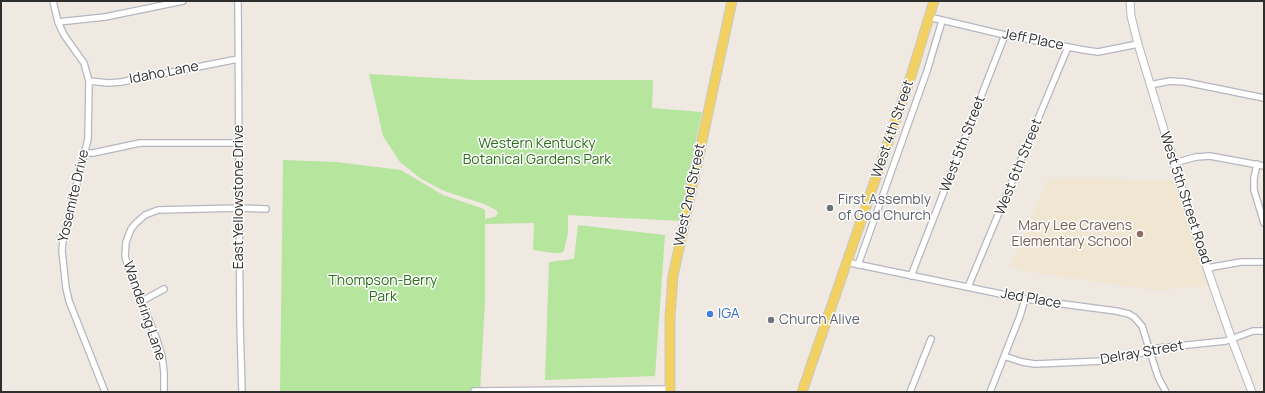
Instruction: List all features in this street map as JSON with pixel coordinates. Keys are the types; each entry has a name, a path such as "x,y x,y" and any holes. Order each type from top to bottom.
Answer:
{"main road":[{"name":"West 2nd Street","path":"670,391 670,316 673,276 732,1"},
{"name":"West 4th Street","path":"802,392 912,76 930,17 932,1"}],"street":[{"name":"Yosemite Drive","path":"53,1 58,22 64,35 84,64 89,81 89,132 63,239 62,251 69,301 105,392"},
{"path":"58,22 105,17 183,1"},
{"name":"East Yellowstone Drive","path":"238,1 240,323 242,392"},
{"name":"West 5th Street Road","path":"1130,1 1131,16 1138,44 1174,163 1207,268 1252,392"},
{"name":"Jeff Place","path":"930,17 1005,35 1098,52 1138,44"},
{"name":"West 4th Street","path":"858,265 926,72 942,21"},
{"name":"West 5th Street","path":"911,276 1005,35"},
{"name":"West 6th Street","path":"968,288 1068,47"},
{"name":"Idaho Lane","path":"89,81 109,83 121,82 238,59"},
{"path":"1150,85 1170,81 1185,82 1264,98"},
{"path":"84,153 94,153 140,143 239,143"},
{"path":"1174,163 1196,157 1210,156 1264,166"},
{"path":"1257,164 1254,178 1254,190 1264,223"},
{"name":"Wandering Lane","path":"164,392 162,356 129,270 125,250 128,236 135,224 140,219 151,212 164,209 266,209"},
{"name":"Jed Place","path":"846,262 1026,299 1129,314 1142,326 1158,377 1166,392"},
{"path":"1207,268 1241,262 1264,262"},
{"path":"142,301 164,290"},
{"path":"990,392 1026,299"},
{"name":"Delray Street","path":"1004,356 1022,362 1050,363 1117,359 1158,348 1232,340 1253,331 1264,331"},
{"path":"910,392 931,339"},
{"path":"474,391 670,391"}],"shaded area":[{"path":"1048,179 1174,180 1208,286 1153,290 1026,271 1010,266"}],"green space":[{"path":"369,74 473,80 653,80 652,108 702,112 679,221 568,215 568,232 564,251 561,253 533,250 534,223 485,224 485,300 480,392 280,392 283,160 336,162 401,170 443,195 485,210 485,219 495,217 498,213 496,210 484,204 444,191 420,178 400,162 383,136"},
{"path":"578,225 665,235 655,376 545,380 549,262 574,259"}],"place":[{"name":"First Assembly of God Church","path":"830,208"},
{"name":"Mary Lee Cravens Elementary School","path":"1140,234"},
{"name":"IGA","path":"710,314"},
{"name":"Church Alive","path":"771,320"}],"park label":[{"name":"Western Kentucky Botanical Gardens Park","path":"537,152"},
{"name":"Thompson-Berry Park","path":"383,290"}]}
